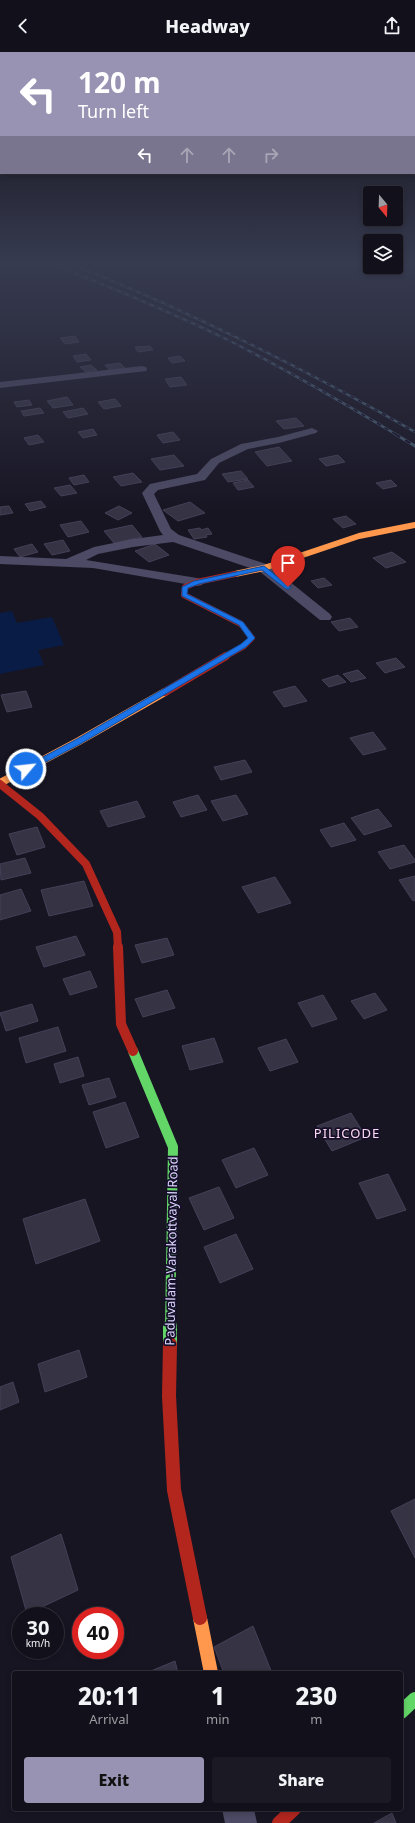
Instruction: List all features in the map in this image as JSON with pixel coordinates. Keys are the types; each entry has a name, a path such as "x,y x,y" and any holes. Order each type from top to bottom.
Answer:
{"street":[{"path":"0,385 142,369"},
{"path":"312,431 279,440 245,446 215,461 201,477 154,487 148,493 166,531 174,538 200,548 264,568 325,616"},
{"path":"0,784 79,741 244,646 252,638 241,624 184,594 185,587 197,582 264,568 359,536 415,525"},
{"path":"70,562 94,551 133,543 174,538"},
{"path":"0,560 93,564 197,582"},
{"name":"Paduvalam-Varakottvayal Road","path":"0,784 40,816 86,864 117,932 121,1024 173,1147 168,1396 174,1490 211,1671"},
{"path":"403,1710 415,1699"},
{"path":"238,1811 241,1823"},
{"path":"279,1823 292,1811"}],"water":[{"path":"12,611 17,623 52,617 64,645 38,650 44,665 0,674 0,613"}],"building":[{"path":"135,348 151,348 153,350 138,352"},
{"path":"86,354 91,360 77,362 73,356"},
{"path":"180,356 185,361 172,363 168,358"},
{"path":"120,363 125,368 110,371 105,365"},
{"path":"91,365 97,370 86,372 80,367"},
{"path":"181,377 187,385 170,387 165,379"},
{"path":"67,397 73,405 53,408 47,401"},
{"path":"115,399 121,406 104,409 98,402"},
{"path":"29,400 32,405 17,407 14,402"},
{"path":"40,408 44,413 24,416 21,411"},
{"path":"83,408 88,414 68,418 63,412"},
{"path":"296,418 304,426 284,429 276,421"},
{"path":"93,429 97,435 83,438 78,432"},
{"path":"173,432 180,440 163,443 157,435"},
{"path":"38,435 44,442 29,445 24,438"},
{"path":"279,447 292,461 267,466 255,452"},
{"path":"174,455 184,466 160,470 151,459"},
{"path":"338,455 345,462 326,466 319,459"},
{"path":"241,471 248,479 228,482 222,474"},
{"path":"133,473 142,482 121,486 113,477"},
{"path":"84,475 89,482 74,485 69,478"},
{"path":"248,480 254,487 238,490 233,483"},
{"path":"391,480 397,486 383,489 376,483"},
{"path":"70,485 77,493 61,496 54,488"},
{"path":"41,501 46,507 30,511 25,504"},
{"path":"190,502 205,513 178,521 163,510"},
{"path":"9,506 13,513 0,515 0,507"},
{"path":"119,506 132,513 118,520 105,513"},
{"path":"346,516 356,524 343,528 333,519"},
{"path":"81,521 89,532 68,537 60,525"},
{"path":"132,525 142,537 114,543 104,531"},
{"path":"200,528 201,530 208,528 212,534 206,535 207,537 194,539 188,530"},
{"path":"63,540 70,551 52,555 44,544"},
{"path":"32,544 38,552 20,557 14,549"},
{"path":"155,544 169,555 149,562 135,551"},
{"path":"392,552 406,562 386,568 373,558"},
{"path":"324,578 332,585 318,588 311,581"},
{"path":"350,618 358,627 339,631 331,622"},
{"path":"396,658 405,667 385,673 376,663"},
{"path":"358,670 366,678 351,682 343,674"},
{"path":"338,675 346,682 329,687 322,680"},
{"path":"295,686 307,701 284,707 273,692"},
{"path":"26,691 32,707 7,712 1,695"},
{"path":"373,732 386,749 363,755 350,738"},
{"path":"245,760 252,772 221,780 214,767"},
{"path":"198,795 207,810 181,817 173,802"},
{"path":"236,795 248,814 223,821 211,801"},
{"path":"137,801 145,817 108,827 100,811"},
{"path":"378,809 392,826 364,835 351,818"},
{"path":"344,823 356,840 331,847 320,830"},
{"path":"37,827 45,847 17,855 9,834"},
{"path":"404,845 415,862 390,869 378,852"},
{"path":"25,858 31,873 1,880 0,864"},
{"path":"415,876 415,900 413,901 399,880"},
{"path":"275,877 291,903 258,913 242,887"},
{"path":"84,881 93,906 49,916 41,890"},
{"path":"21,889 31,911 0,920 0,895"},
{"path":"76,936 85,955 44,967 36,947"},
{"path":"167,938 174,955 142,963 135,945"},
{"path":"90,971 97,987 70,995 63,979"},
{"path":"167,990 175,1008 143,1017 135,999"},
{"path":"375,993 387,1010 364,1019 351,1001"},
{"path":"323,995 337,1019 312,1027 298,1003"},
{"path":"32,1004 38,1021 6,1031 0,1013"},
{"path":"58,1027 66,1051 26,1063 19,1038"},
{"path":"214,1038 223,1062 190,1070 182,1046"},
{"path":"286,1039 298,1062 270,1071 258,1048"},
{"path":"78,1057 84,1076 60,1083 54,1064"},
{"path":"109,1078 116,1097 89,1105 82,1085"},
{"path":"125,1102 139,1137 106,1148 93,1112"},
{"path":"351,1113 366,1137 332,1151 317,1126"},
{"path":"254,1148 268,1175 236,1188 222,1160"},
{"path":"388,1174 406,1210 377,1219 359,1183"},
{"path":"219,1187 234,1218 204,1230 189,1198"},
{"path":"85,1199 100,1241 36,1264 23,1219"},
{"path":"236,1234 253,1269 220,1283 204,1247"},
{"path":"79,1350 87,1377 45,1392 38,1364"},
{"path":"13,1382 19,1402 0,1410 0,1387"},
{"path":"415,1499 415,1558 391,1511"},
{"path":"61,1534 78,1590 42,1607 25,1607 11,1557"},
{"path":"253,1626 271,1671 223,1671 214,1647"},
{"path":"175,1661 178,1671 151,1671"},
{"path":"392,1813 396,1823 374,1823"}],"railway":[{"path":"243,348 314,386 397,435"},
{"path":"259,348 415,432"},
{"path":"395,434 415,446"}],"traffic: fast":[{"path":"133,1051 173,1147 170,1344"},
{"path":"403,1710 415,1699"}],"traffic: slow":[{"path":"235,574 264,568 359,536 415,525"},
{"path":"0,783 79,741 165,692"},
{"path":"200,1618 211,1671"}],"traffic: jam":[{"path":"165,692 244,646 252,638 241,624 184,595 185,587 197,582 235,574"},
{"path":"0,784 40,816 86,864 117,932 121,1024 133,1051"},
{"path":"170,1344 169,1396 174,1490 200,1618"},
{"path":"279,1823 292,1811"}],"district":[{"name":"PILICODE","path":"347,1133"}],"route":[{"path":"26,769 79,741 244,646 252,638 241,624 184,594 185,587 197,582 264,568 288,587"}]}
